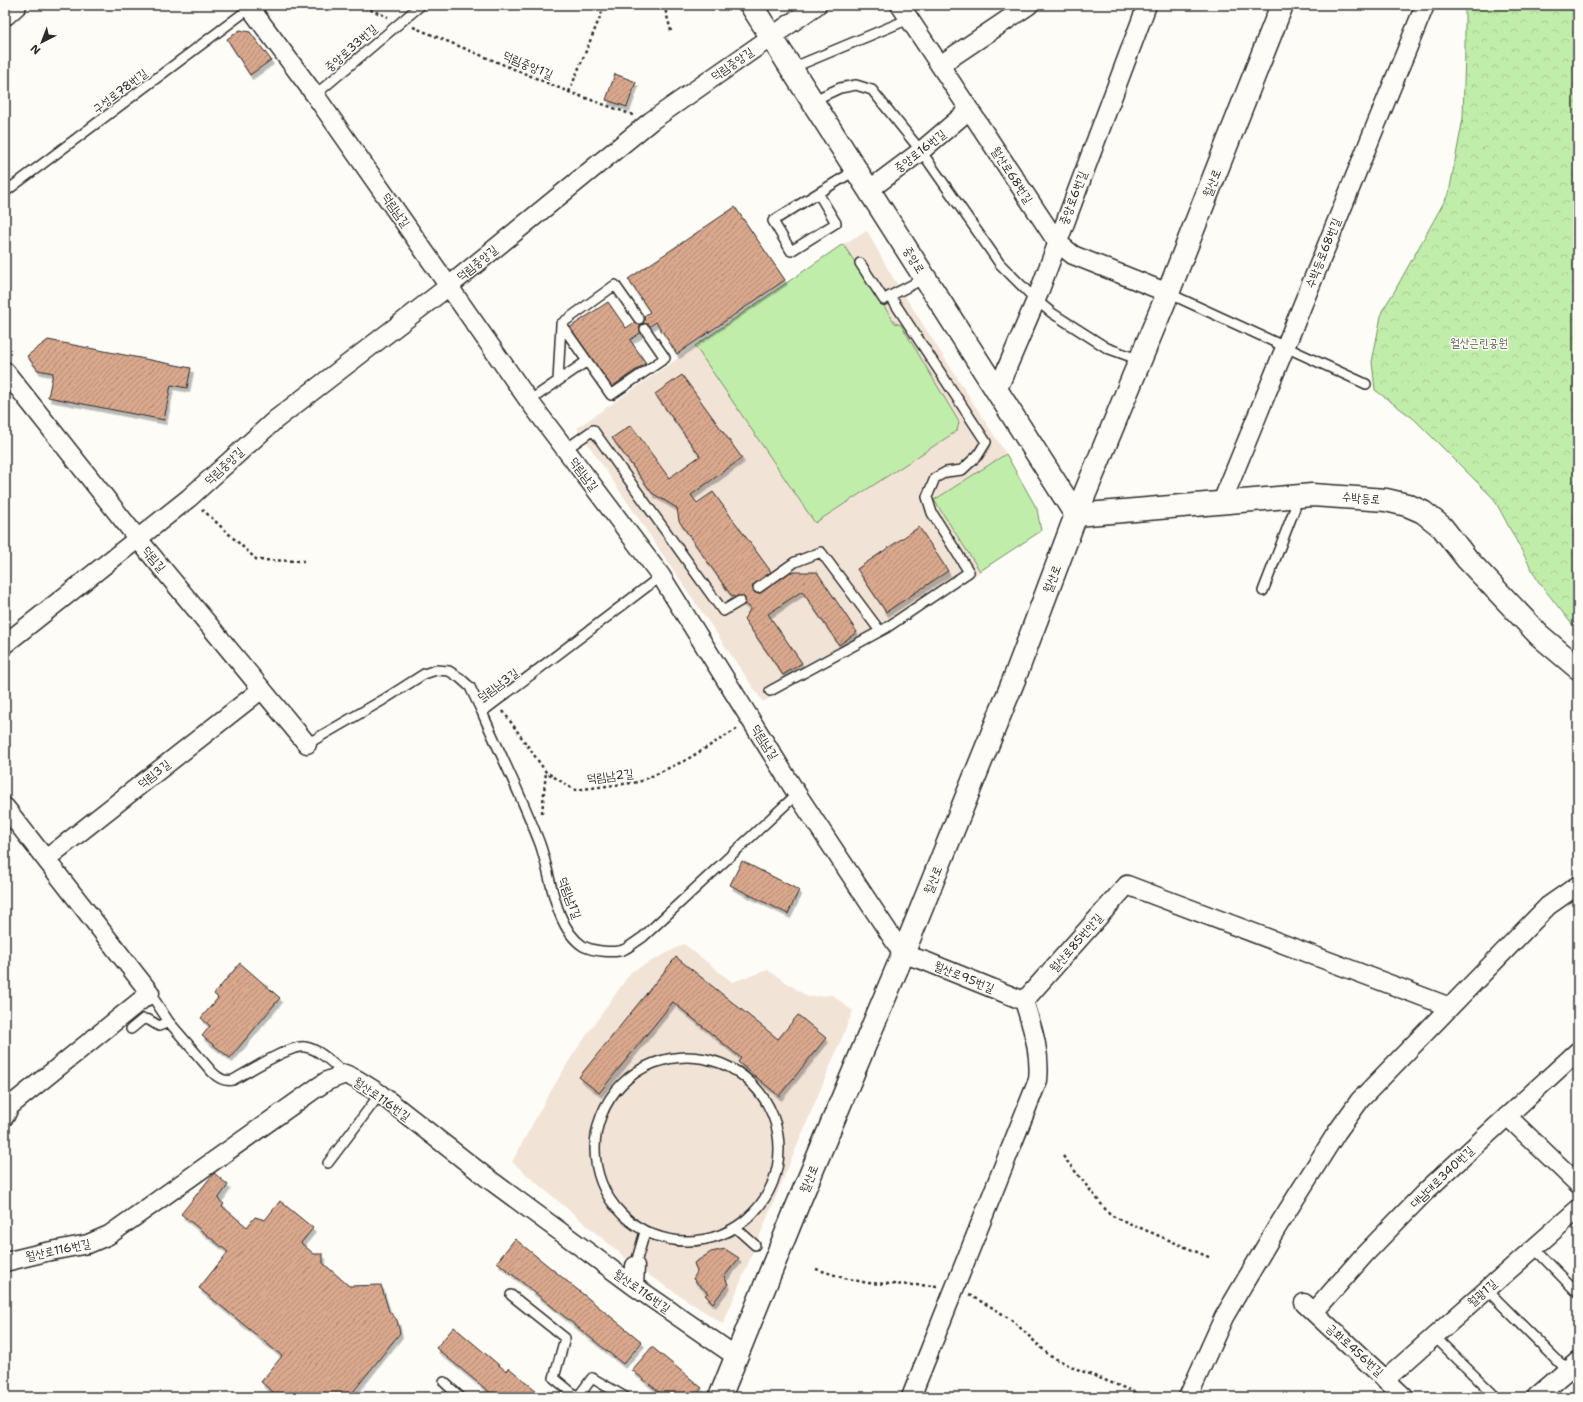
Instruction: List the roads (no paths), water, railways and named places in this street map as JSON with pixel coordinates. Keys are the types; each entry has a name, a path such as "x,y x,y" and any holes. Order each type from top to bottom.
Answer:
{"street":[{"path":"5,14 15,5"},
{"name":"중앙로","path":"752,5 1076,516"},
{"name":"덕림중앙길","path":"5,643 189,498 275,420 449,286 651,121 816,5"},
{"path":"940,65 1029,5"},
{"name":"중앙로6번길","path":"997,391 1036,300 1147,5"},
{"name":"월산로","path":"720,1397 796,1209 903,954 1013,682 1076,516 1168,293 1282,5"},
{"name":"수박등로68번길","path":"1222,502 1284,346 1425,5"},
{"name":"덕림남길","path":"249,7 314,95 529,402 661,576 797,794 903,954"},
{"name":"월산로68번길","path":"904,12 1057,242 1073,255 1168,293"},
{"name":"중앙로16번길","path":"869,190 921,151 969,110"},
{"name":"덕림길","path":"5,371 138,539 307,744"},
{"name":"수박등로","path":"1076,516 1312,495 1386,500 1407,505 1422,512 1442,527 1467,559 1539,635 1578,668"},
{"name":"덕림3길","path":"46,859 262,690"},
{"path":"5,807 150,993 10,1106 5,1116"},
{"name":"월산로85번안길","path":"1024,1001 1127,885 1450,1007"},
{"path":"1188,1397 1224,1317 1276,1229 1337,1132 1360,1100 1548,906 1578,886"},
{"name":"월산로95번길","path":"903,954 925,961 1024,1001"},
{"path":"911,1397 1038,1080 1040,1063 1036,1041 1024,1001"},
{"name":"대남대로340번길","path":"1309,1308 1364,1255 1426,1191 1578,1051"},
{"name":"월산로116번길","path":"5,1262 88,1244 103,1238 316,1089 332,1079 345,1074 380,1094 486,1177 634,1286 737,1357"},
{"path":"1507,1116 1578,1184"},
{"name":"월광1길","path":"1386,1379 1578,1209"},
{"path":"634,1286 635,1266"},
{"name":"금화로456번길","path":"1309,1308 1404,1397"},
{"path":"1536,1397 1573,1366"}],"lane":[{"name":"중앙로33번길","path":"314,95 422,5"},
{"name":"구성로78번길","path":"5,192 249,7"},
{"path":"791,68 904,12"},
{"path":"812,100 840,88 856,85 872,90 921,151 1000,264 1036,300 1052,313 1107,348 1140,360"},
{"path":"818,193 836,223 791,251 772,221 818,193 856,170"},
{"path":"860,263 884,300 925,278"},
{"path":"561,324 615,285 639,319"},
{"path":"1168,293 1366,384"},
{"path":"770,691 880,631 969,572 932,514 927,496 935,478 946,472 962,470 978,456 986,442 890,296"},
{"path":"558,381 561,324"},
{"path":"561,324 611,395 665,358 645,330"},
{"path":"529,402 587,361"},
{"path":"566,449 593,430 723,611 740,601"},
{"path":"1263,591 1295,508 1291,496"},
{"path":"758,588 795,562 821,552 880,631"},
{"name":"덕림남3길","path":"307,744 383,700 424,674 436,670 449,671 465,682 470,687 482,712 661,576"},
{"name":"덕림남1길","path":"482,712 540,845 555,902 564,923 583,946 591,950 623,950 643,937 797,794"},
{"path":"150,993 169,1022 212,1072 219,1078 227,1081 233,1080 293,1048 304,1046 314,1050 345,1074"},
{"path":"131,1029 143,1019 149,1020 159,1026 169,1022"},
{"path":"690,1057 721,1063 748,1080 767,1102 778,1130 779,1160 771,1189 754,1213 736,1228 703,1241 673,1241 645,1232 620,1213 602,1187 595,1157 597,1126 610,1097 632,1075 659,1061 690,1057"},
{"path":"328,1163 380,1094"},
{"path":"736,1228 755,1245"},
{"path":"635,1266 645,1232"},
{"path":"1534,1247 1578,1293"},
{"path":"1486,1289 1573,1366"},
{"path":"511,1295 565,1338 554,1378 577,1397 592,1378 625,1397"},
{"path":"1434,1336 1496,1397"},
{"path":"444,1382 460,1397"}],"park label":[{"name":"월산근린공원","path":"1479,343"}]}
